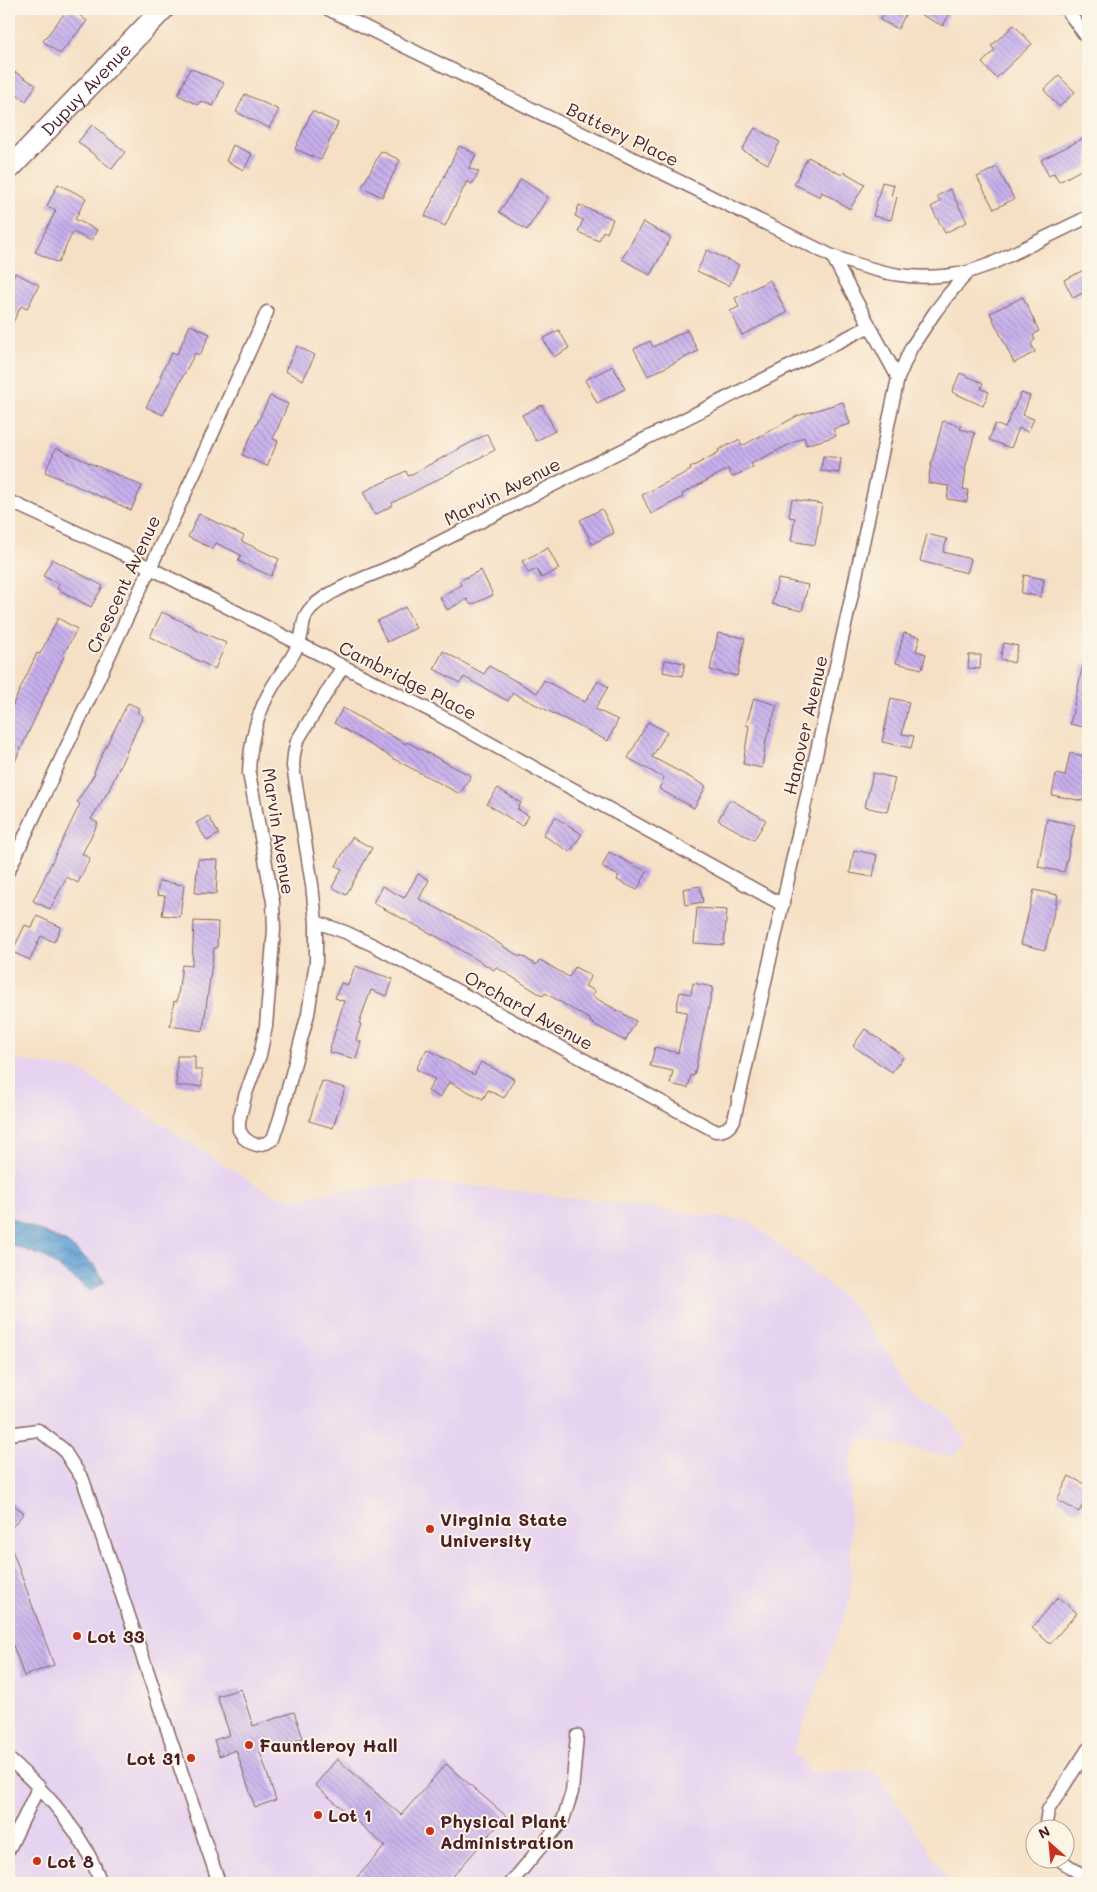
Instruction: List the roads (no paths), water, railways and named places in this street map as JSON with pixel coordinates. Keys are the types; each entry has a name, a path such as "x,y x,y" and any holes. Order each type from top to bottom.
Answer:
{"main road":[{"name":"Dupuy Avenue","path":"9,169 164,9"}],"street":[{"name":"Battery Place","path":"328,9 832,256"},
{"path":"1066,9 1088,39"},
{"path":"832,256 872,270 897,275 927,277 952,275 991,264 1088,216"},
{"path":"832,256 898,378"},
{"path":"898,378 911,348 935,312 968,272"},
{"name":"Crescent Avenue","path":"9,870 267,312"},
{"name":"Marvin Avenue","path":"343,666 298,741 294,754 294,766 316,922 316,962 311,1000 280,1118 273,1139 257,1145 244,1138 239,1130 239,1121 245,1096 260,1055 266,1026 274,930 273,902 249,773 250,757 260,712 272,687 299,644 304,620 309,610 321,600 870,326"},
{"name":"Hanover Avenue","path":"723,1131 730,1127 734,1120 853,590 898,378"},
{"name":"Cambridge Place","path":"9,501 150,568 437,714 783,905"},
{"name":"Orchard Avenue","path":"316,922 374,945 715,1131 723,1131"},
{"path":"9,1434 38,1430 63,1449 83,1480 219,1883"},
{"path":"511,1883 563,1820 572,1792 577,1736"},
{"path":"1046,1820 1048,1810 1088,1749"},
{"path":"9,1758 38,1786 69,1823 86,1850 100,1883"},
{"path":"9,1849 38,1786"},
{"path":"1074,1870 1088,1877"}],"water":[{"path":"9,1217 67,1243 95,1266 105,1282 91,1291 45,1257 9,1244"}],"place":[{"name":"Virginia State University","path":"430,1529"},
{"name":"Lot 33","path":"77,1636"},
{"name":"Fauntleroy Hall","path":"249,1745"},
{"name":"Lot 31","path":"191,1758"},
{"name":"Lot 1","path":"318,1815"},
{"name":"Physical Plant Administration","path":"430,1831"},
{"name":"Lot 8","path":"37,1861"}]}
